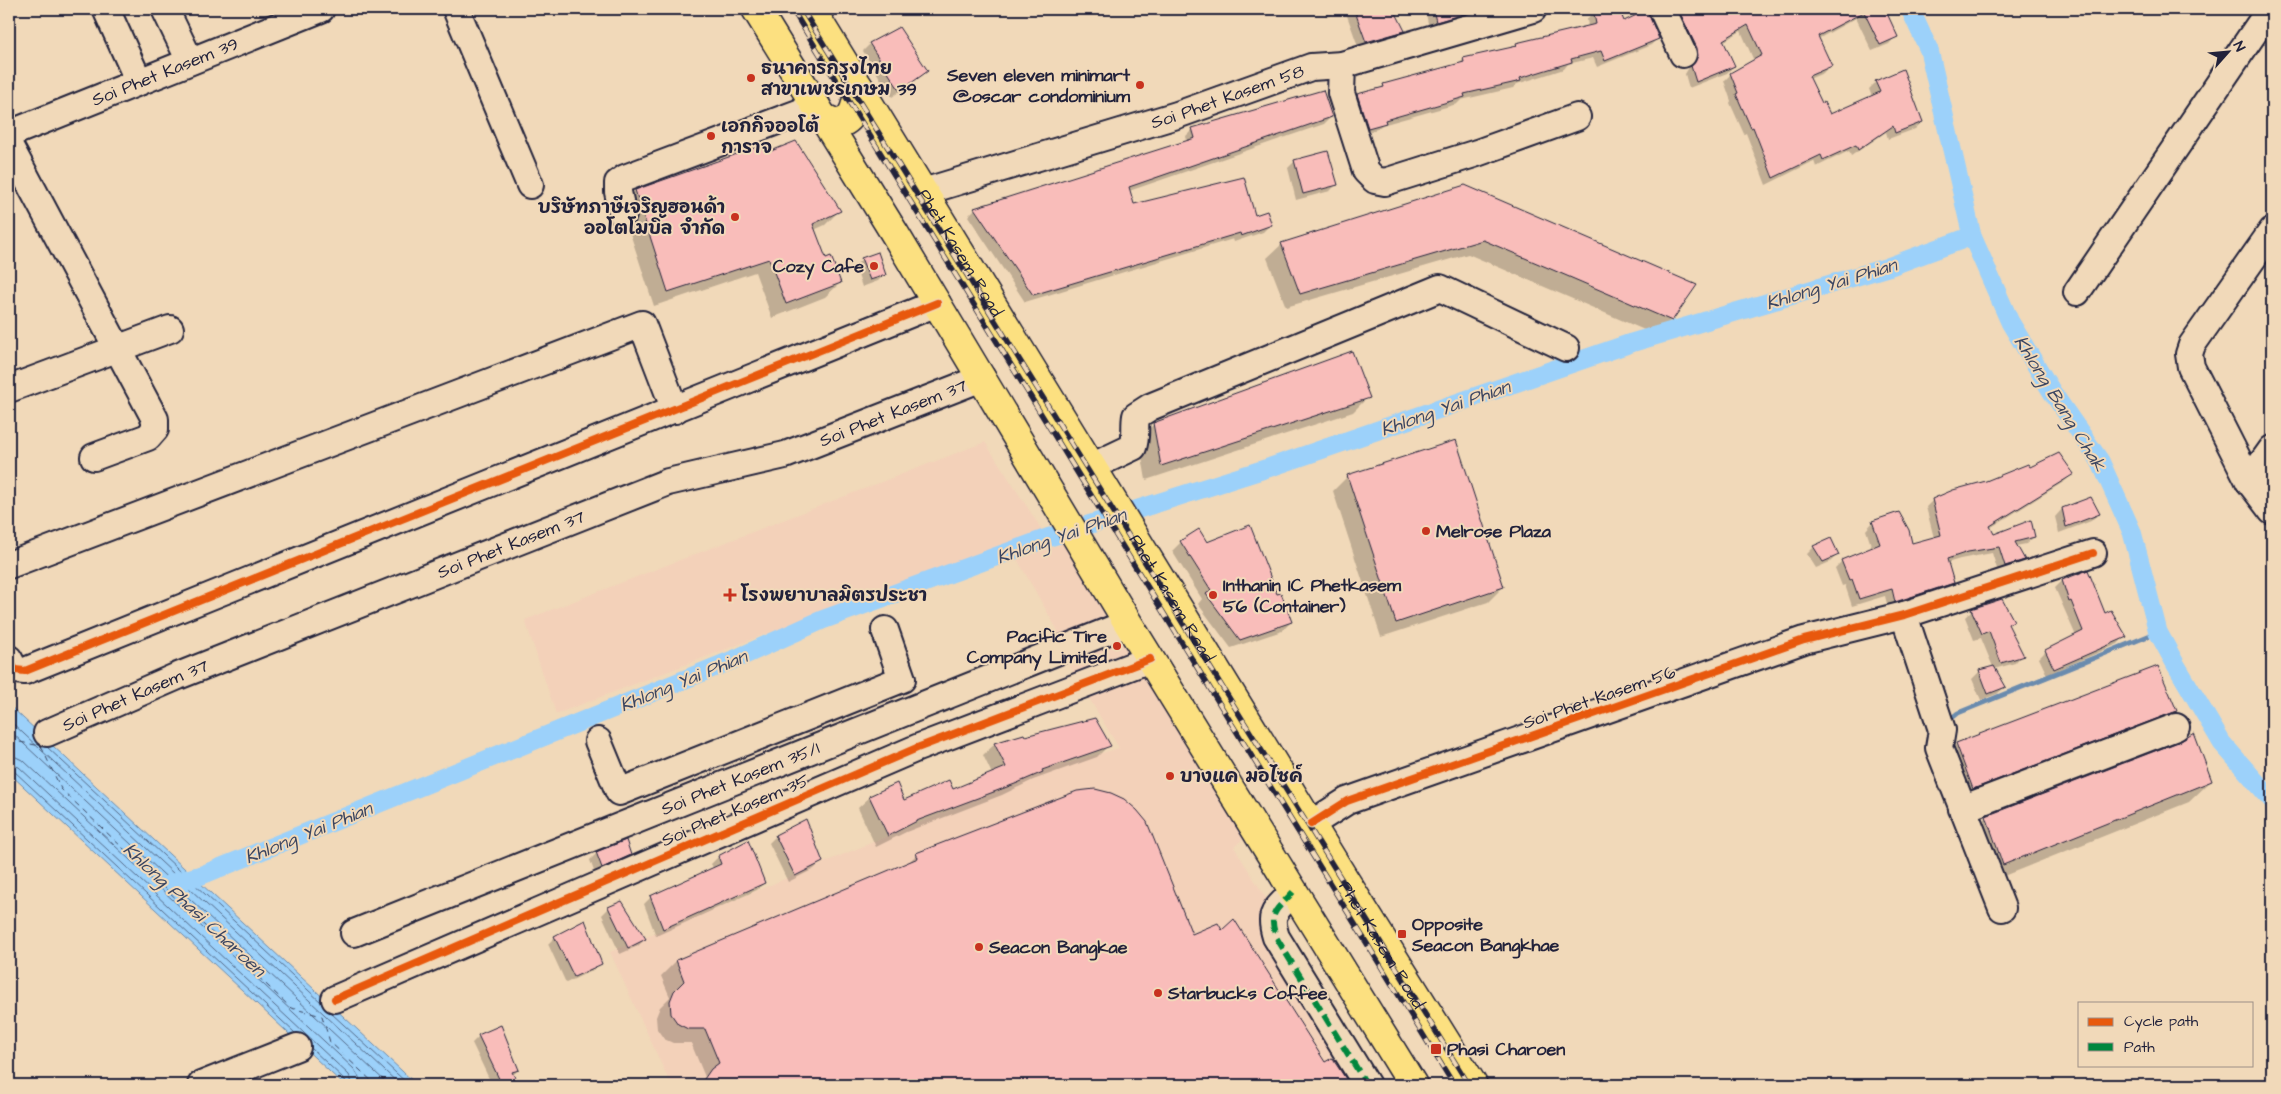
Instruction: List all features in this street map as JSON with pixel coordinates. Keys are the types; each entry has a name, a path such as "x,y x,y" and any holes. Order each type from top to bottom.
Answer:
{"main road":[{"path":"756,9 937,303 1095,570 1413,1085"},
{"name":"Phet Kasem Road","path":"811,9 1113,503 1473,1085"},
{"path":"820,112 838,124 848,119 855,106 859,87"},
{"path":"841,145 841,138 845,132 853,127 867,122 880,122"}],"street":[{"path":"106,9 139,82"},
{"path":"165,9 190,61"},
{"name":"Soi Phet Kasem 39","path":"9,134 321,9"},
{"path":"456,9 530,185"},
{"name":"Soi Phet Kasem 58","path":"923,192 1185,112 1311,67 1342,65 1533,9"},
{"path":"1662,9 1683,54"},
{"path":"2077,292 2270,9"},
{"path":"1342,65 1341,93 1366,171 1374,180 1385,182 1477,153 1577,117"},
{"path":"623,215 618,183 625,178 820,112"},
{"path":"9,145 155,419 155,430 148,437 94,457"},
{"path":"2272,231 2192,345 2189,354 2191,367 2249,481 2272,511"},
{"path":"1091,467 1133,447 1136,438 1134,426 1136,416 1150,407 1440,288 1566,348"},
{"path":"9,659 15,670 25,671 937,303"},
{"path":"9,566 642,324 675,410"},
{"path":"9,389 170,328"},
{"name":"Soi Phet Kasem 37","path":"47,733 197,668 659,486 694,474 759,462 785,455 982,378"},
{"path":"2249,481 2272,449"},
{"name":"Soi Phet Kasem 56","path":"1311,824 1346,801 1804,640 1904,614 2092,553"},
{"path":"1904,614 1941,727 1940,748 2002,908"},
{"name":"Soi Phet Kasem 35/1","path":"354,933 1128,623"},
{"path":"598,741 619,792 902,679 885,630"},
{"name":"Soi Phet Kasem 35","path":"335,999 908,752 1150,659"},
{"path":"886,685 898,715"},
{"path":"1963,809 2176,727"},
{"path":"1293,892 1275,912 1271,922 1276,937 1367,1085"},
{"path":"201,1085 297,1047"}],"shaded area":[{"name":"โรงพยาบาลมิตรประชา","path":"985,442 1044,533 937,569 556,714 525,620"},
{"name":"Seacon Bangkae","path":"1067,542 1248,834 1234,847 1382,1085 671,1085 610,952 1048,769 1119,748 1053,638 1058,631 1017,559"}],"water":[{"name":"Khlong Phasi Charoen","path":"9,705 417,1085 344,1085 9,773"}],"building":[{"path":"1354,9 1394,9 1405,31 1366,42"},
{"path":"1433,9 1481,9 1436,22"},
{"path":"1593,9 1619,9 1624,21 1647,10 1659,39 1605,61 1601,51 1571,59 1572,62 1520,78 1521,81 1464,94 1465,97 1385,120 1386,123 1368,128 1357,94 1384,87 1383,84 1464,62 1463,58 1517,46 1516,43 1596,24"},
{"path":"1678,9 1885,9 1898,37 1880,45 1864,12 1818,36 1832,66 1809,76 1822,103 1824,102 1830,114 1880,92 1875,81 1903,69 1923,122 1895,133 1893,126 1858,150 1856,145 1823,160 1821,155 1773,178 1753,127 1751,128 1736,94 1738,93 1730,73 1762,55 1748,25 1723,40 1735,66 1696,82 1691,66 1698,56 1697,48"},
{"path":"899,27 928,71 900,91 869,43"},
{"path":"1323,90 1332,117 1129,187 1134,204 1244,177 1255,215 1267,211 1272,225 1241,236 1240,233 1033,295 974,208 1195,138 1192,128"},
{"name":"บริษัทภาษีเจริญฮอนด้า ออโตโมบิล จำกัด","path":"796,141 841,211 813,224 826,258 831,256 841,283 786,304 769,259 668,292 635,190 757,147 771,151"},
{"path":"1328,151 1338,185 1303,194 1294,160"},
{"path":"1465,185 1697,285 1672,321 1483,240 1300,294 1281,243"},
{"name":"Cozy Cafe","path":"878,252 886,275 870,280 861,258"},
{"path":"1352,351 1370,398 1161,466 1153,423"},
{"name":"Melrose Plaza","path":"1456,440 1504,587 1396,623 1347,475"},
{"path":"2059,453 2074,474 1990,526 1994,534 2031,520 2035,537 2015,542 2025,560 2005,566 1999,547 1968,552 1947,559 1954,583 1895,602 1892,589 1859,599 1852,579 1849,580 1841,560 1880,544 1872,521 1899,512 1909,530 1912,543 1941,535 1932,499 1953,490 1986,481 2028,464 2030,467"},
{"path":"2091,497 2100,514 2066,527 2062,508"},
{"path":"1250,525 1277,594 1281,593 1292,622 1240,640 1206,594 1211,590 1180,541 1199,529 1207,542"},
{"path":"1831,538 1839,555 1823,562 1813,546"},
{"path":"2088,570 2105,613 2111,610 2127,637 2054,669 2045,650 2083,631 2071,601 2069,602 2062,580"},
{"path":"2002,599 2014,621 2008,624 2024,656 2001,663 1989,631 1982,634 1971,609"},
{"path":"1994,666 2006,687 1988,694 1979,670"},
{"path":"2158,666 2177,711 1973,789 1956,743"},
{"path":"1095,718 1111,746 1042,770 1043,772 1015,784 919,820 888,836 869,796 897,783 904,800 949,780 953,789 1006,767 994,743 1024,734 1025,736"},
{"path":"2194,733 2212,781 2003,865 1986,816 2181,741"},
{"name":"Seacon Bangkae","path":"1095,789 1124,799 1147,822 1192,934 1218,923 1222,930 1234,919 1325,1062 1332,1058 1350,1085 700,1085 711,1069 719,1063 705,1029 688,1029 678,1024 671,1014 670,1001 674,991 684,981 676,960 918,858 916,853 1077,791"},
{"path":"806,819 823,862 795,876 775,835"},
{"path":"626,840 631,855 602,868 596,852"},
{"path":"748,840 765,883 663,929 650,896 721,864 718,856"},
{"path":"622,901 646,939 628,948 608,907"},
{"path":"585,920 602,964 574,977 554,936"},
{"path":"501,1025 519,1070 512,1072 519,1085 502,1085 478,1035"}],"waterway":[{"name":"Khlong Bang Chak","path":"1910,9 1929,50 1972,236 2010,322 2052,392 2100,461 2132,532 2158,632 2176,665 2222,743 2272,800"},
{"name":"Khlong Yai Phian","path":"170,884 202,875 740,657 822,620 1050,537 1271,467 1631,343 1888,267 1972,236"},
{"path":"1947,722 1958,713 2158,632"}],"ferry route":[{"path":"9,740 41,746 61,789 291,1008 322,1016 330,1042 376,1085"}],"railway":[{"path":"792,9 1454,1085"},
{"path":"802,9 1469,1085"}],"marked path":[{"path":"1293,892 1278,908 1273,917 1276,937 1367,1085"}],"cycle path":[{"path":"9,659 15,670 25,671 937,303"},
{"path":"1311,824 1347,801 1804,640 1904,615 2093,553"},
{"path":"335,999 917,748 1150,659"}],"place":[{"name":"ธนาคารกรุงไทย สาขาเพชรเกษม 39","path":"751,78"},
{"name":"Seven eleven minimart @oscar condominium","path":"1140,85"},
{"name":"เอกกิจออโต้ การาจ","path":"711,136"},
{"name":"บริษัทภาษีเจริญฮอนด้า ออโตโมบิล จำกัด","path":"735,217"},
{"name":"Cozy Cafe","path":"874,266"},
{"name":"Melrose Plaza","path":"1426,531"},
{"name":"โรงพยาบาลมิตรประชา","path":"730,595"},
{"name":"Inthanin IC Phetkasem 56 (Container)","path":"1213,595"},
{"name":"Pacific Tire Company Limited","path":"1117,646"},
{"name":"บางแค มอไซค์","path":"1170,776"},
{"name":"Opposite Seacon Bangkhae","path":"1402,934"},
{"name":"Seacon Bangkae","path":"979,947"},
{"name":"Starbucks Coffee","path":"1158,993"},
{"name":"Phasi Charoen","path":"1436,1049"}]}
